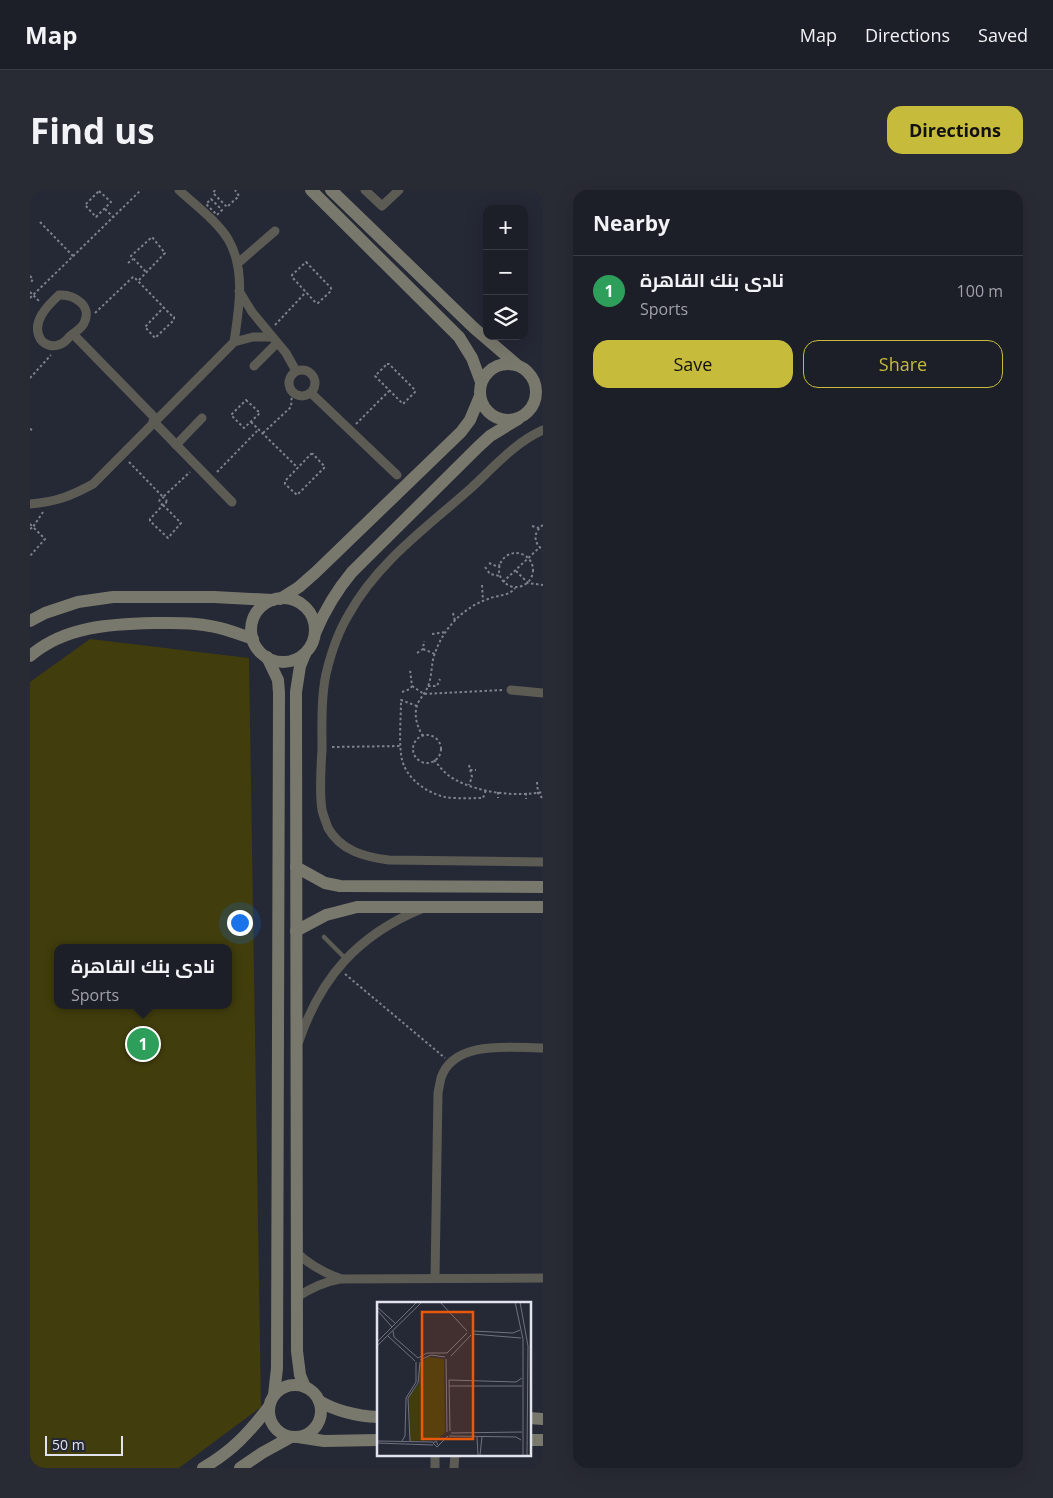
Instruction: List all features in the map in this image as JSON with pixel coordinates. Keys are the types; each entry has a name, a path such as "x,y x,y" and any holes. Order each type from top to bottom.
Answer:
{"street":[{"path":"179,190 227,238 238,263 239,291 234,342"},
{"path":"311,190 459,337 472,358 481,382 480,396 470,420 461,432 316,572 299,587 266,604 255,616 252,623 253,639 260,652 267,657 282,662 290,661 304,654 310,648 324,611 352,572 478,447 490,436 523,415 535,401 538,377 516,364 474,328 331,190"},
{"path":"364,190 382,206 399,190"},
{"path":"238,263 274,231"},
{"path":"239,291 252,312 296,371"},
{"path":"59,295 74,297 84,308 86,316 84,323 62,344 48,345 42,342 34,331 35,317 45,308 59,295"},
{"path":"72,334 232,502"},
{"path":"30,504 51,502 73,495 92,484 234,342 253,337 272,338"},
{"path":"254,366 272,338"},
{"path":"481,382 489,370 495,366 516,364"},
{"path":"306,370 313,376 315,385 311,393 304,397 292,393 288,385 290,377 296,371 306,370"},
{"path":"311,393 397,475"},
{"path":"480,396 485,409 490,414 503,420 543,408"},
{"path":"176,445 202,418"},
{"path":"543,430 534,434 509,453 394,557 360,596 339,633 326,674 322,694 321,795 322,812 329,828 339,842 353,852 370,858 389,860 543,862"},
{"path":"30,620 78,602 113,597 277,599 296,601 309,611 313,618 315,633"},
{"path":"30,656 58,639 86,628 116,624 204,624 229,630 253,639"},
{"path":"304,654 298,672 296,692 296,1049 298,1363 305,1387"},
{"path":"267,657 278,680 279,693 277,1368 274,1395"},
{"path":"511,690 543,693"},
{"path":"296,867 325,883 340,886 543,887"},
{"path":"296,931 326,915 357,907 543,907"},
{"path":"296,1049 306,1020 320,993 337,968 356,948 378,931 402,917 427,907"},
{"path":"435,1278 438,1093 441,1076 450,1062 464,1052 481,1049 543,1048"},
{"path":"297,1252 309,1264 324,1273 340,1279"},
{"path":"297,1297 310,1288 324,1282 340,1279 543,1278"},
{"path":"203,1468 223,1456 248,1434 268,1408 278,1390 291,1385 311,1390 319,1401 347,1414 377,1417"},
{"path":"240,1468 262,1453 295,1437 311,1432 316,1427 321,1415 319,1401"},
{"path":"268,1408 268,1415 278,1432 295,1437 324,1441 377,1440"},
{"path":"530,1418 543,1419"},
{"path":"530,1440 543,1440"}],"lane":[{"path":"324,937 346,959"}],"path":[{"path":"30,298 141,190"},
{"path":"215,190 213,193 226,206 239,196 234,190"},
{"path":"100,191 111,202 105,209 96,217 85,205 100,191"},
{"path":"211,199 217,204 222,210 217,215 206,204 211,199"},
{"path":"217,204 220,200"},
{"path":"105,209 113,217"},
{"path":"40,222 74,256"},
{"path":"128,263 133,259 132,255 153,238 166,252 138,281"},
{"path":"133,259 146,272"},
{"path":"306,262 331,290 317,303 306,292 292,276 306,262"},
{"path":"30,276 33,281 30,284"},
{"path":"84,323 132,277 164,307 174,319 155,338 145,327 164,307"},
{"path":"30,292 45,308"},
{"path":"272,338 306,292"},
{"path":"30,378 62,344"},
{"path":"388,364 415,391 403,404 389,391 375,376 388,364"},
{"path":"351,430 389,391"},
{"path":"263,433 291,407 292,393"},
{"path":"246,400 260,412 251,422 246,428 243,428 231,417 246,400"},
{"path":"251,422 298,468"},
{"path":"210,479 259,429"},
{"path":"121,454 163,497 167,501 163,505 150,520 168,538 181,523 163,505 160,501 163,497 197,466"},
{"path":"312,454 325,466 298,496 285,482 298,468 312,454"},
{"path":"30,530 51,502"},
{"path":"30,524 45,540 30,556"},
{"path":"543,525 535,535 535,540 543,550"},
{"path":"532,526 539,528"},
{"path":"504,582 540,547"},
{"path":"423,736 417,725 417,706 428,686 435,654 446,632 468,610 483,601 513,592 515,588 528,583 534,571 532,562 521,553 512,553 504,558 500,565 500,576 504,582 515,588"},
{"path":"489,563 496,566 500,565"},
{"path":"484,567 490,574 500,576"},
{"path":"516,570 528,583 543,585"},
{"path":"482,585 483,601"},
{"path":"463,608 468,610"},
{"path":"453,613 455,621"},
{"path":"432,634 446,632"},
{"path":"417,653 423,649 424,641"},
{"path":"423,649 435,654"},
{"path":"410,670 412,686 424,694 511,690"},
{"path":"428,686 437,686 440,679"},
{"path":"402,692 410,689 412,686"},
{"path":"417,706 402,700 400,753 403,765 410,775 420,786 432,793 446,797 483,798 486,790"},
{"path":"432,736 439,741 440,754 434,760 426,762 417,759 414,746 419,738 432,736"},
{"path":"322,748 401,746"},
{"path":"434,760 453,778 486,790 526,793 543,792"},
{"path":"469,765 472,780 469,785"},
{"path":"470,770 476,770"},
{"path":"537,782 538,793 543,799"},
{"path":"498,792 498,798"},
{"path":"526,793 526,799"},
{"path":"337,968 450,1062"}],"shaded area":[{"path":"90,639 249,658 261,1407 179,1468 30,1468 30,682"}],"place":[{"name":"نادى بنك القاهرة","path":"143,1044"}]}
